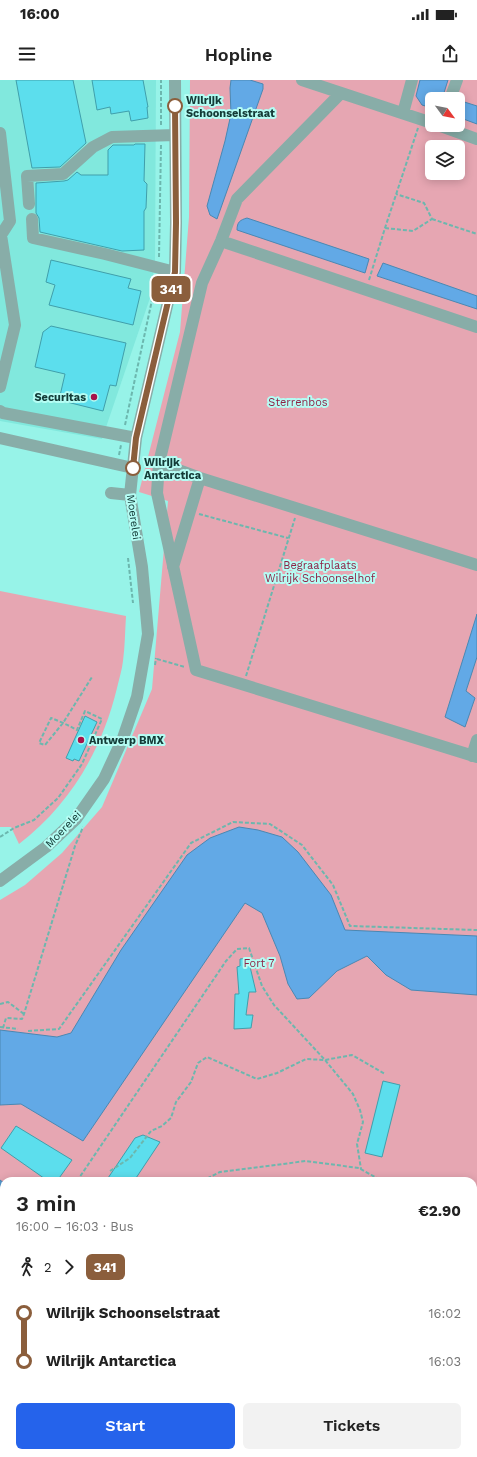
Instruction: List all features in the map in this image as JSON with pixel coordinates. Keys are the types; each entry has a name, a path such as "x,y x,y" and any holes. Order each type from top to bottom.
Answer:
{"street":[{"name":"Moerelei","path":"0,881 46,847 76,819 104,779 123,738 137,697 148,634 142,567 130,495 136,438 175,272 175,80"},
{"path":"302,80 425,121"},
{"path":"403,113 412,80"},
{"path":"453,92 457,80"},
{"path":"341,93 238,198 202,283 159,463 157,493 196,670 474,757 477,740"},
{"path":"457,132 477,139"},
{"path":"0,133 10,221 1,235 15,325 0,387"},
{"path":"30,204 27,176 63,174 93,147 112,137 175,135"},
{"path":"32,219 33,238 105,254 175,272"},
{"path":"221,241 477,327"},
{"path":"0,411 2,413 136,438"},
{"path":"0,438 133,468"},
{"path":"159,463 200,478 477,566"},
{"path":"173,568 200,478"},
{"path":"111,493 130,495"}],"path":[{"path":"366,289 396,194 431,132"},
{"path":"396,194 424,203 432,219 477,234"},
{"path":"385,228 413,231 432,219"},
{"path":"243,685 298,508"},
{"path":"190,511 288,538"},
{"path":"144,655 196,670"},
{"path":"0,836 14,828 34,820 58,798 82,764 102,719 85,711 77,730 63,723 51,718 39,743 45,745 63,723 92,677"},
{"path":"28,1031 59,1029 191,843 233,822 270,824 302,846 333,885 350,926 477,930"},
{"path":"3,1028 6,1018 22,1019 24,1014 75,846"},
{"path":"80,1177 226,960 237,949 248,948 262,986 274,1006 325,1060 353,1094 360,1110 363,1122 357,1144 361,1169"},
{"path":"0,1004 8,1002 24,1014"},
{"path":"0,1027 18,1029"},
{"path":"110,1171 130,1158 151,1132 172,1118 176,1102 191,1082 198,1063 207,1057 257,1078 277,1073 306,1059 325,1060 352,1055 385,1074"},
{"path":"210,1177 220,1172 306,1161 361,1169 373,1176"}],"shaded area":[{"path":"0,80 156,80 155,260 150,298 102,439 0,421"},
{"path":"231,80 250,80 263,84 263,89 217,219 210,215 207,206 231,114"},
{"path":"420,80 448,80 444,92 425,92 425,106 422,105 416,96"},
{"path":"465,102 477,106 477,124 465,120"},
{"path":"247,218 369,259 365,273 237,230 239,222"},
{"path":"383,263 477,296 477,309 377,276"},
{"path":"477,614 477,657 466,691 475,698 465,727 445,717"},
{"path":"239,827 258,830 282,837 298,852 331,895 345,930 477,936 477,995 411,990 386,975 367,956 337,971 309,998 297,999 288,984 280,956 262,913 245,903 83,1141 21,1104 0,1105 0,1030 57,1037 71,1033 121,950 187,855 210,838"}],"green space":[{"path":"190,80 477,80 477,1177 0,1177 0,900 25,885 62,853 102,807 152,689 168,501 139,492 180,332 189,217"},
{"path":"0,591 126,616 123,664 111,711 103,733 82,775 68,794 54,812 19,844 11,827 0,827"}],"building":[{"path":"16,80 73,80 86,143 60,167 32,168"},
{"path":"92,80 143,80 148,107 148,118 131,121 129,111 111,114 110,107 97,110"},
{"path":"145,144 144,181 147,184 146,208 144,211 144,250 122,251 40,232 39,218 36,213 36,183 68,180 77,172 81,175 108,175 108,150 113,145"},
{"path":"51,260 131,279 128,288 141,291 133,325 49,305 55,285 46,282"},
{"path":"51,326 126,343 116,386 110,385 103,411 59,400 65,374 35,367 43,332"},
{"name":"Antwerp BMX","path":"85,716 97,722 79,761 74,759 73,761 66,758"},
{"path":"248,958 256,992 249,992 246,1015 253,1015 251,1028 234,1029 235,994 239,994 237,967 240,966 240,959"},
{"path":"383,1081 400,1085 382,1157 365,1153"},
{"path":"16,1126 72,1160 60,1177 42,1177 1,1148"},
{"path":"143,1135 160,1142 137,1177 109,1177 135,1138"}],"bus line":[{"name":"341","path":"133,468 136,438 175,272 175,106"}],"place":[{"name":"Wilrijk Schoonselstraat","path":"175,106"},
{"name":"Securitas","path":"94,397"},
{"name":"Wilrijk Antarctica","path":"133,468"},
{"name":"Antwerp BMX","path":"81,740"}],"park label":[{"name":"Sterrenbos","path":"298,402"},
{"name":"Begraafplaats Wilrijk Schoonselhof","path":"320,571"},
{"name":"Fort 7","path":"259,963"}]}
